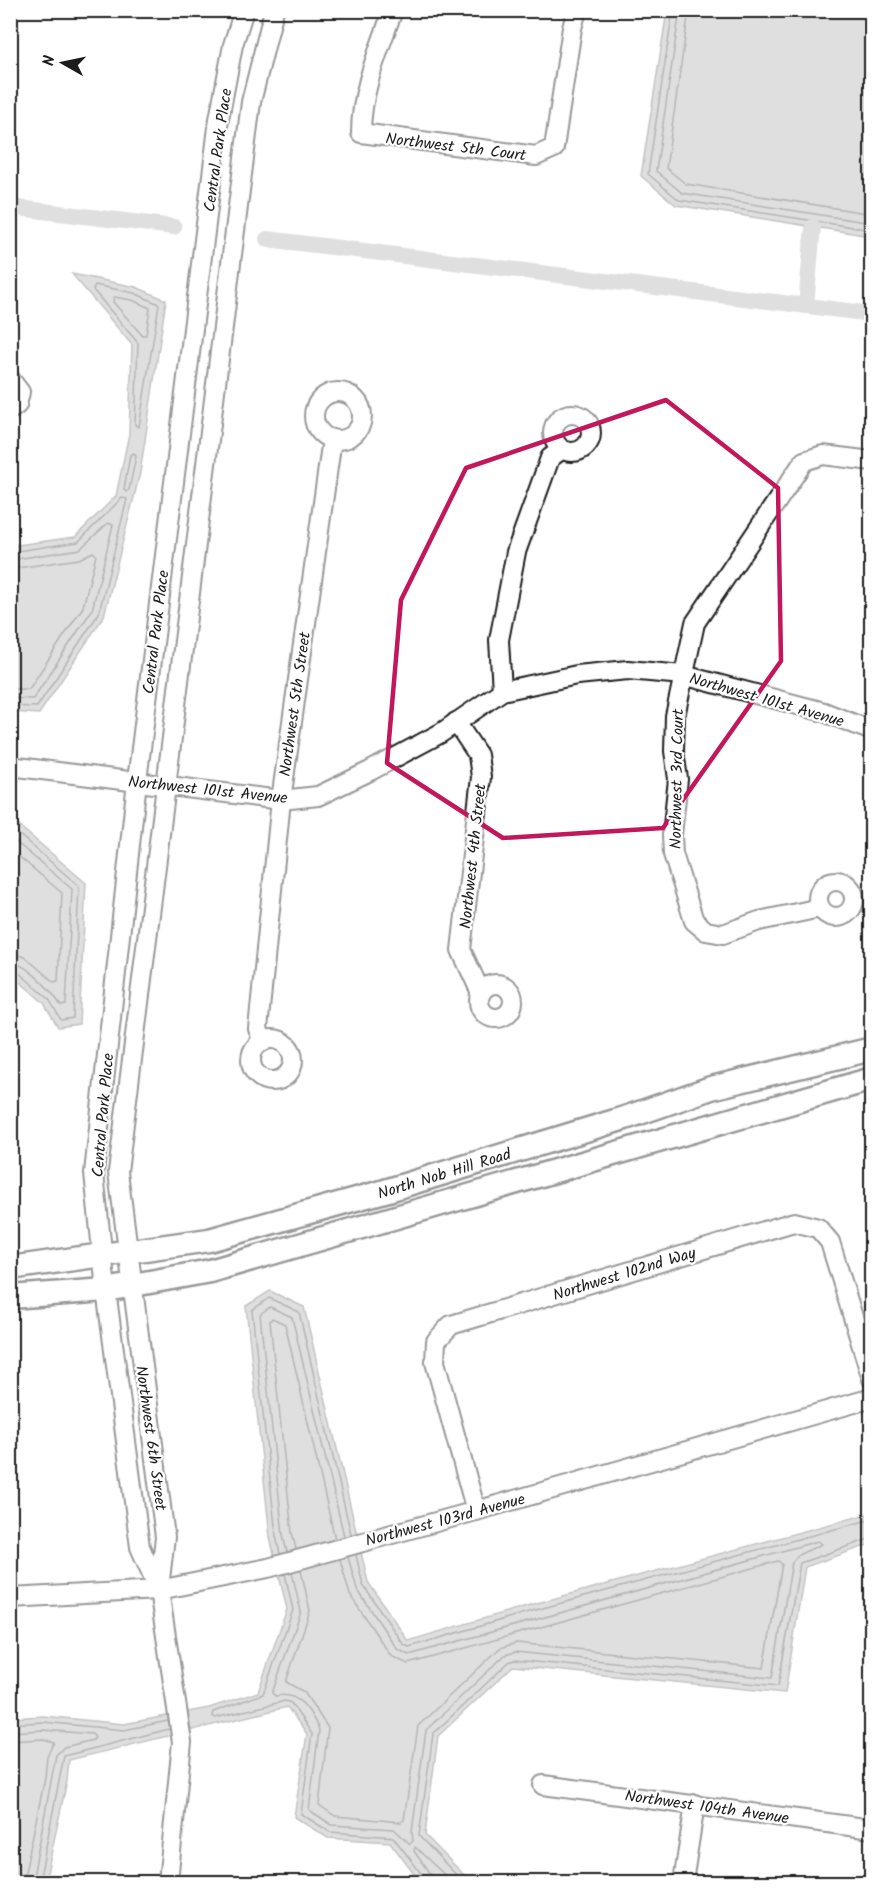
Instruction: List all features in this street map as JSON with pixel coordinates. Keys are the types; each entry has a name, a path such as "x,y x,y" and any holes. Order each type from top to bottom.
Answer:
{"main road":[{"name":"North Nob Hill Road","path":"10,1268 102,1257 209,1240 385,1191 625,1118 711,1088 872,1049"},
{"name":"North Nob Hill Road","path":"10,1297 106,1290 210,1270 872,1079"}],"street":[{"name":"Central Park Place","path":"106,1290 94,1173 137,781 219,119 233,45 244,10"},
{"name":"Central Park Place","path":"132,1285 118,1172 251,102 274,10"},
{"name":"Northwest 5th Court","path":"393,10 367,85 361,115 361,133 536,156 554,148 572,28 577,10"},
{"path":"10,380 18,386 20,392 17,405 10,410"},
{"name":"Northwest 5th Street","path":"263,1041 258,1029 281,800 332,439"},
{"path":"502,691 499,640 516,552 550,458 561,450"},
{"name":"Northwest 3rd Court","path":"820,908 759,921 723,934 706,931 694,921 673,854 678,779 675,716 695,623 804,461 823,455 872,461"},
{"name":"Northwest 101st Avenue","path":"10,766 281,800 318,796 370,771 456,722 502,691 577,675 628,670 683,675 824,712 872,731"},
{"name":"Northwest 4th Street","path":"456,722 478,755 481,777 461,950 481,993"},
{"name":"Northwest 102nd Way","path":"476,1512 435,1362 436,1341 451,1325 794,1222 818,1228 830,1242 872,1379"},
{"name":"Northwest 6th Street","path":"132,1285 165,1537 159,1590"},
{"name":"Northwest 6th Street","path":"106,1290 140,1547 159,1590 182,1742 168,1882"},
{"name":"Northwest 103rd Avenue","path":"10,1598 159,1590 267,1568 476,1512 872,1398"},
{"name":"Northwest 104th Avenue","path":"543,1785 872,1828"},
{"path":"684,1882 695,1804"}],"highlighted area":[{"path":"666,400 778,488 781,661 663,828 503,838 387,763 401,600 466,468"}],"water":[{"path":"667,11 871,11 871,236 676,205 641,176"},
{"path":"72,274 136,287 166,300 140,473 104,616 39,714 11,712 11,546 75,537 116,496 129,434 132,345"},
{"path":"11,819 86,883 79,1024 58,1027 44,1003 11,974"},
{"path":"270,1291 304,1307 368,1582 408,1641 530,1605 871,1513 871,1544 805,1567 785,1693 513,1666 438,1736 425,1835 471,1882 420,1882 390,1842 328,1838 294,1817 307,1734 287,1707 69,1760 67,1781 45,1882 11,1882 11,1718 43,1716 124,1724 209,1708 258,1692 287,1609 270,1537 246,1306"}],"waterway":[{"path":"10,207 174,227"},
{"path":"806,306 813,227"},
{"path":"267,239 872,314"}]}
